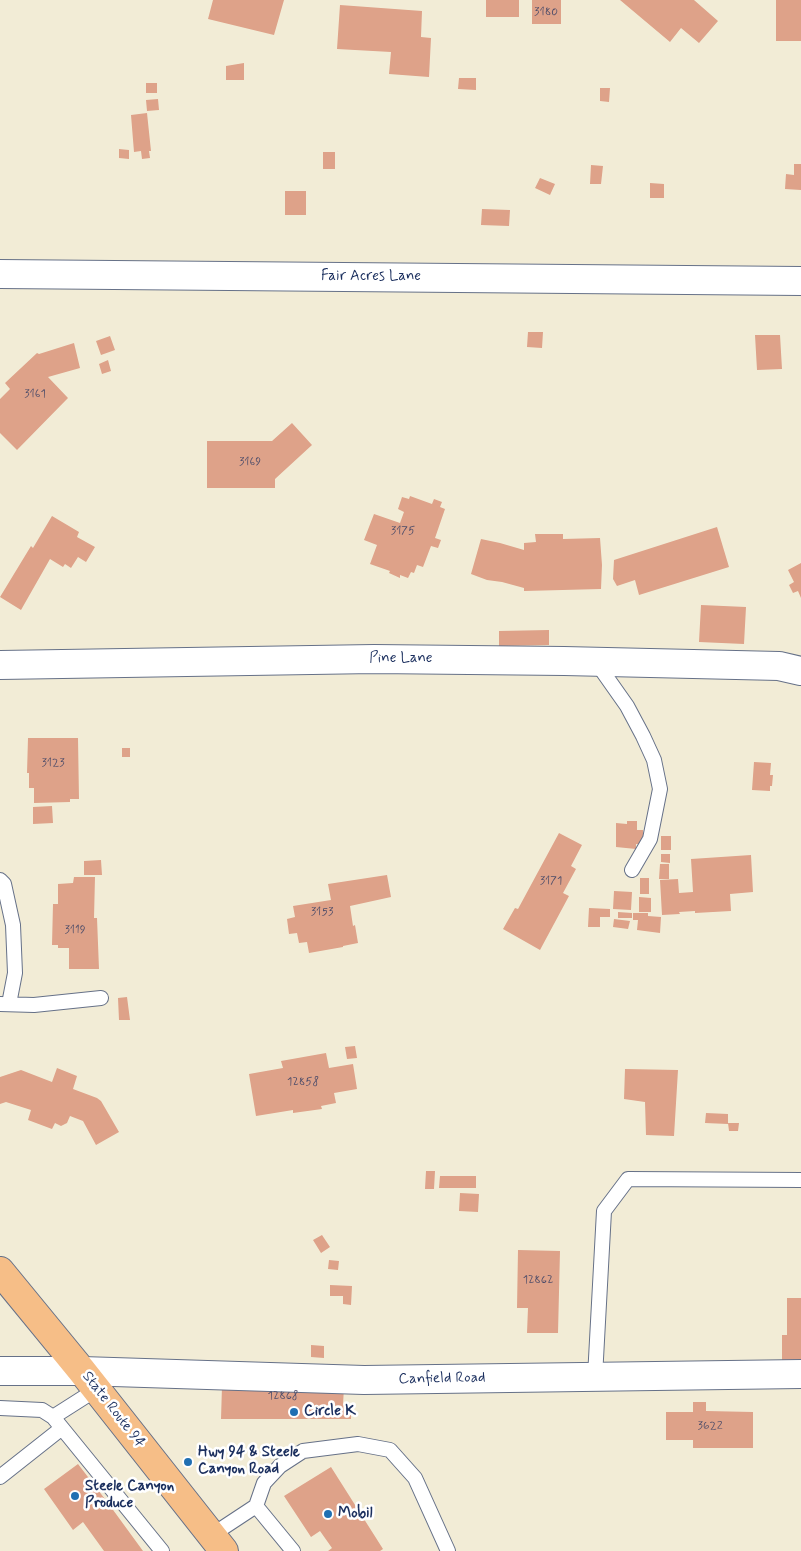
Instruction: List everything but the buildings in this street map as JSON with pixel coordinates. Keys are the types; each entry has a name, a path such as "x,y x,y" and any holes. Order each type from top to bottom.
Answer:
{"highway":[{"name":"State Route 94","path":"0,1271 90,1380 218,1543"}],"street":[{"name":"Fair Acres Lane","path":"0,274 801,281"},
{"name":"Pine Lane","path":"0,665 374,659 779,666 801,671"},
{"name":"Canfield Road","path":"0,1371 90,1380 364,1380 801,1374"}],"lane":[{"path":"596,662 627,706 644,736 654,760 660,789 650,839 632,870"},
{"path":"0,880 4,884 13,925 14,973 4,1004 34,1005 101,998"},
{"path":"595,1377 604,1211 628,1180 801,1180"},
{"path":"0,1477 57,1422 90,1380"},
{"path":"0,1408 42,1410 57,1422 162,1551"},
{"path":"218,1543 256,1506 264,1483 280,1466 303,1451 358,1444 390,1450 415,1478 448,1551"},
{"path":"256,1506 293,1551"}],"place":[{"name":"Circle K","path":"294,1412"},
{"name":"Hwy 94 & Steele Canyon Road","path":"188,1462"},
{"name":"Steele Canyon Produce","path":"75,1496"},
{"name":"Mobil","path":"328,1514"}]}
